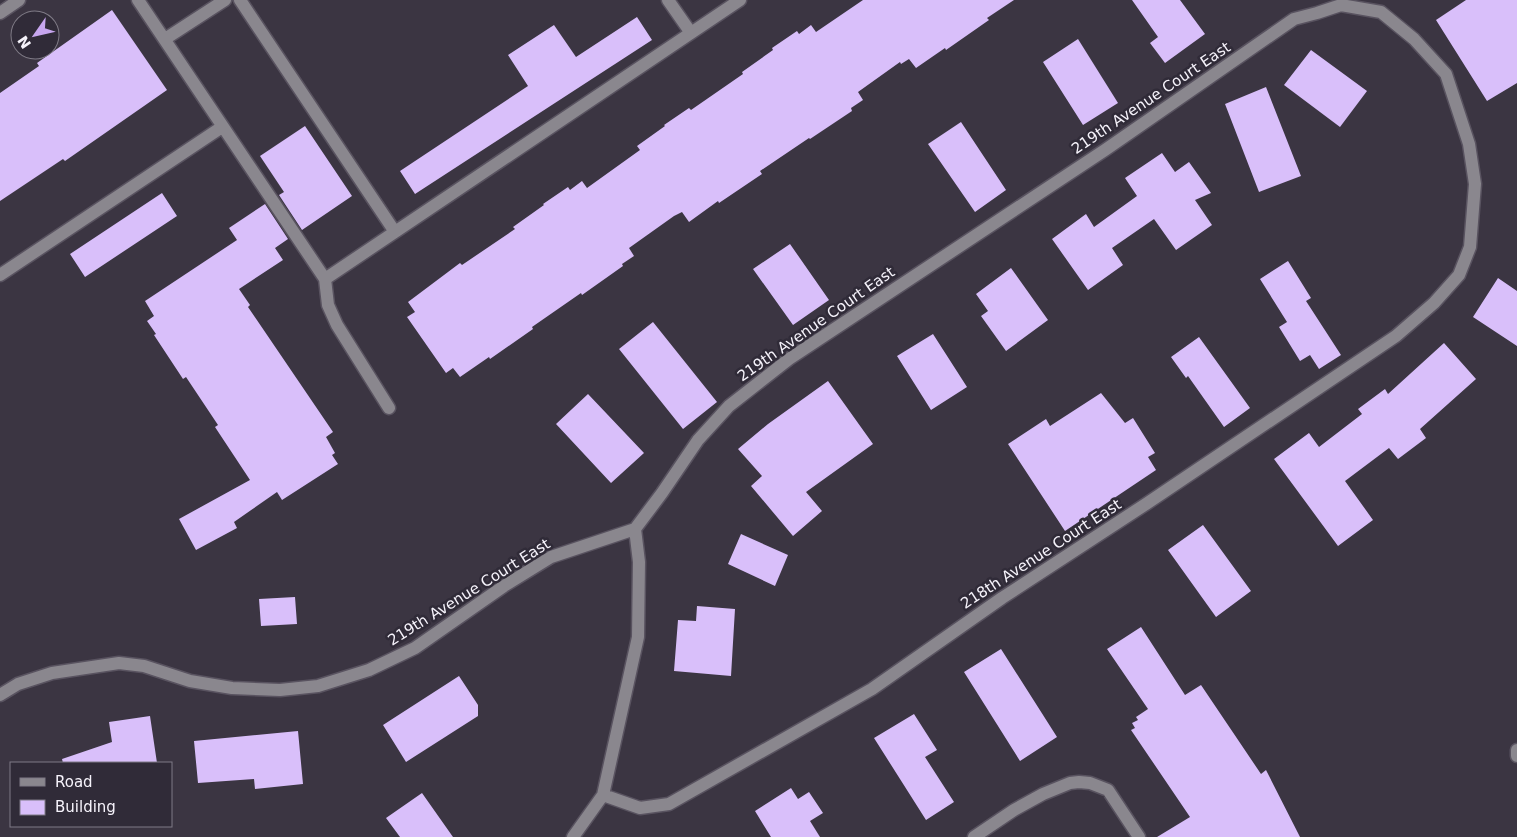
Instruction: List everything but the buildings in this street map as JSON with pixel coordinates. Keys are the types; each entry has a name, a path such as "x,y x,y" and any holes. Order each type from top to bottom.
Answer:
{"street":[{"path":"0,13 19,0"},
{"path":"138,0 325,279 328,304 338,325 389,408"},
{"path":"165,39 225,0"},
{"path":"240,0 394,232"},
{"path":"668,0 691,33"},
{"path":"325,279 740,0"},
{"name":"218th Avenue Court East","path":"603,795 640,808 668,804 872,689 1002,598 1396,336 1434,303 1458,275 1470,247 1475,184 1469,144 1446,74 1414,39 1381,12 1341,5 1294,19"},
{"name":"219th Avenue Court East","path":"0,694 18,684 52,673 119,663 144,666 190,681 232,688 280,690 318,686 369,670 415,648 504,586 551,557 635,529 698,440 729,406 789,359 1105,150 1294,19"},
{"path":"0,275 222,127"},
{"path":"573,837 603,795 638,637 639,562 635,529"},
{"path":"1517,750 1517,756"},
{"path":"974,837 1042,794 1070,783 1079,782 1090,783 1108,790 1139,837"}]}
